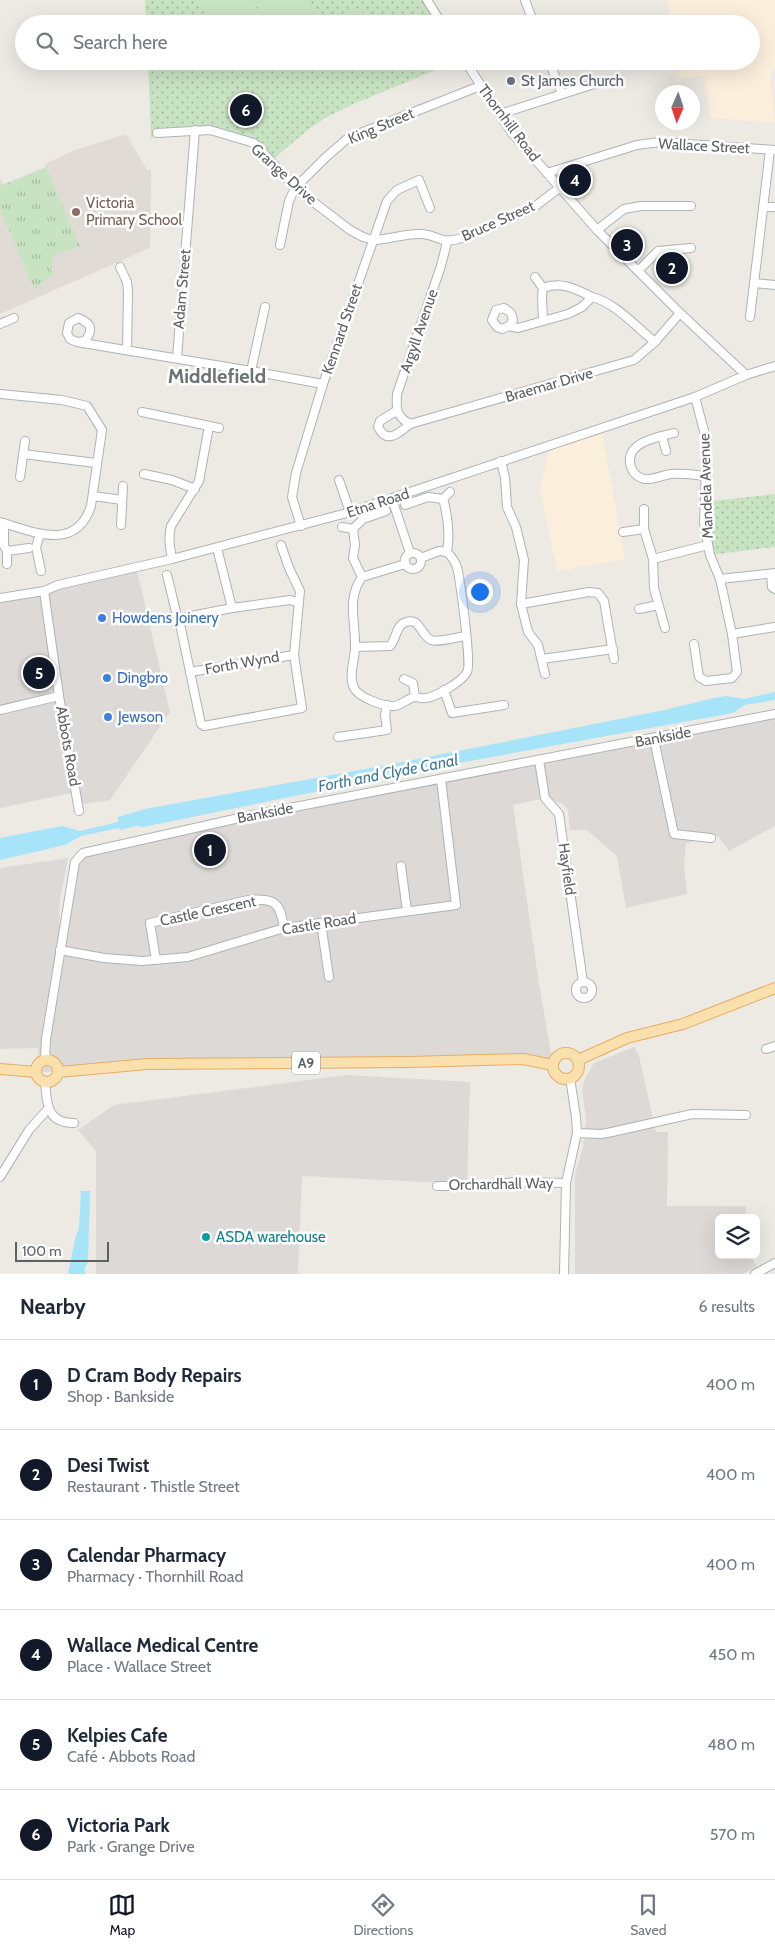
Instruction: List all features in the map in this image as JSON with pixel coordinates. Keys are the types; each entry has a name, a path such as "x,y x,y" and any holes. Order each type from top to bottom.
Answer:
{"main road":[{"path":"578,1060 626,1038 682,1024 775,988"},
{"path":"553,1065 557,1056 566,1052 571,1053 578,1060 578,1071 570,1078"},
{"name":"A9","path":"58,1072 147,1064 523,1059 553,1065 556,1074 565,1079 570,1078"},
{"path":"45,1060 53,1061 56,1064 58,1072 52,1081 45,1082 38,1078 36,1072 38,1065 45,1060"},
{"path":"0,1069 36,1072"}],"street":[{"path":"427,0 436,15"},
{"path":"525,0 531,15"},
{"name":"Thornhill Road","path":"470,70 512,133 597,230 680,313 746,375"},
{"path":"553,70 562,94"},
{"path":"500,114 594,84"},
{"name":"King Street","path":"295,188 348,138 480,86"},
{"name":"Adam Street","path":"176,358 195,130"},
{"name":"Grange Drive","path":"157,133 210,130 254,143 272,160 295,188 350,230 374,240"},
{"name":"Wallace Street","path":"547,173 637,145 660,142 773,150"},
{"path":"750,317 773,150"},
{"name":"Kennard Street","path":"301,526 292,497 293,485 323,384 387,201 397,190 419,180 430,208"},
{"path":"280,245 289,201 295,188"},
{"name":"Bruce Street","path":"374,240 390,240 422,234 447,242 459,239 532,208 559,188"},
{"path":"597,230 624,209 641,206 691,206"},
{"path":"764,206 775,207"},
{"name":"Argyll Avenue","path":"398,415 397,394 441,266 447,242"},
{"path":"638,271 658,252 691,248"},
{"path":"120,268 128,292 127,350"},
{"path":"535,277 543,288 544,321"},
{"path":"754,283 775,285"},
{"path":"543,288 554,284 572,288 601,300 614,308 655,342"},
{"path":"509,326 518,328 544,321 582,307 592,297"},
{"path":"251,370 265,307"},
{"name":"Braemar Drive","path":"398,415 380,421 378,427 381,434 387,436 398,434 410,424 621,365 634,360 655,342 680,313"},
{"path":"0,324 14,318"},
{"path":"77,342 251,370 323,384"},
{"name":"Etna Road","path":"0,598 44,591 58,585 217,548 350,512 695,397 746,375 775,366"},
{"path":"0,394 62,400 87,406 102,430 93,496 88,514 77,528 60,535 40,534 2,523 4,546 7,551 7,564"},
{"name":"Mandela Avenue","path":"694,644 699,677 702,680 706,682 732,678 737,672 732,634 720,579 710,555 704,523 707,442 695,397"},
{"path":"142,412 219,428"},
{"path":"398,415 410,424"},
{"path":"172,559 168,541 171,526 196,489 209,426"},
{"path":"674,433 643,442 636,447 630,463 634,473 645,479 674,474 706,476"},
{"path":"662,436 666,451"},
{"path":"20,477 25,441"},
{"path":"23,454 96,463"},
{"path":"501,461 505,478 507,507 516,527 524,560 521,604 528,632 538,645 545,674"},
{"path":"144,474 172,480 196,489"},
{"path":"339,480 350,512"},
{"path":"121,524 123,486"},
{"path":"443,499 450,492"},
{"path":"93,496 122,500"},
{"path":"405,505 428,497 443,499"},
{"path":"392,499 410,553"},
{"path":"443,499 449,536 447,552"},
{"path":"644,509 644,528 653,559 654,588 665,628"},
{"path":"353,529 363,519 386,511"},
{"path":"342,527 353,529"},
{"path":"623,532 644,528"},
{"path":"353,529 355,545 353,558 362,577"},
{"path":"40,534 36,547 41,571"},
{"path":"653,559 708,544"},
{"path":"281,545 300,591 294,655"},
{"path":"7,551 29,548"},
{"path":"217,548 232,608"},
{"path":"405,564 362,577 353,592 355,647 352,678 354,688 358,694 367,699 388,705 397,705 415,697 426,698 444,690 465,676 469,671 465,615 457,567 447,552 438,551 421,558"},
{"path":"410,553 417,553 421,558 421,564 416,568 409,568 405,564 406,557 410,553"},
{"path":"720,579 773,573 772,587 775,589"},
{"name":"Forth Wynd","path":"167,575 177,616 181,620 180,624 200,724 204,726 302,708 294,655 190,672"},
{"name":"Abbots Road","path":"44,591 59,696 79,811"},
{"path":"521,604 589,592 598,593 604,601 614,659"},
{"path":"181,620 232,608 290,600 299,603"},
{"path":"639,609 658,605"},
{"path":"355,647 390,646 399,627 403,623 411,621 420,626 430,640 439,641 466,636"},
{"path":"732,634 775,627"},
{"path":"542,659 613,649"},
{"path":"413,683 421,677"},
{"path":"404,679 413,683"},
{"path":"413,683 415,697"},
{"path":"444,690 452,713 504,705"},
{"path":"0,710 59,696"},
{"path":"338,738 387,730 385,715 388,705"},
{"name":"Bankside","path":"45,1060 46,1039 75,862 84,853 248,816 654,739 775,714"},
{"path":"654,739 674,834 711,838"},
{"name":"Hayfield","path":"539,760 545,798 559,814 583,982"},
{"name":"Castle Road","path":"60,950 104,958 142,961 188,957 284,928 456,905 441,779"},
{"path":"401,866 406,911"},
{"name":"Castle Crescent","path":"156,960 150,923 248,900 261,899 271,901 281,911 284,928"},
{"path":"322,923 329,977"},
{"path":"766,1049 775,1046"},
{"path":"564,1274 566,1183 577,1132 570,1078"},
{"path":"45,1082 48,1109 59,1120 74,1123"},
{"path":"0,1177 29,1130 48,1109"},
{"path":"577,1132 607,1133 692,1114 746,1115"},
{"name":"Orchardhall Way","path":"437,1186 484,1186 515,1182 566,1183"},
{"path":"755,1274 775,1263"}],"shaded area":[{"path":"668,0 775,0 775,68 770,78 775,123 711,118 705,76 678,78 677,70 760,70 760,15 670,15"},
{"name":"Victoria Primary School","path":"126,134 147,170 151,170 150,248 0,314 0,178 3,185 46,167 45,164 75,150"},
{"path":"601,428 625,559 557,571 540,488 550,445"},
{"path":"136,567 170,712 110,800 78,805 76,792 0,808 0,598"},
{"path":"775,714 775,826 729,851 718,836 686,843 684,867 687,894 626,908 617,856 587,830 570,830 568,810 563,804 545,798 513,805 539,984 553,1065 523,1059 147,1064 59,1072 36,1072 38,1048 0,1049 0,868 68,858 60,899 59,924 64,925 75,862 83,853"},
{"path":"634,1047 639,1056 656,1132 668,1132 667,1206 746,1206 746,1214 715,1214 715,1259 752,1259 757,1266 743,1274 575,1274 575,1175 583,1147 586,1119 582,1090 585,1079 594,1063"},
{"path":"347,1075 470,1082 467,1184 302,1176 298,1274 96,1274 96,1151 78,1130 114,1105"}],"green space":[{"path":"145,0 427,0 436,15 146,15"},
{"path":"197,0 252,0 260,15 205,15"},
{"path":"254,0 309,0 315,12 309,15 262,15"},
{"path":"360,7 364,15 345,15"},
{"path":"148,70 435,70 327,117 310,128 271,161 253,143 210,130 157,133 151,139"},
{"path":"46,167 80,247 56,254 52,261 51,270 54,273 34,289 0,209 0,186"},
{"path":"775,494 775,547 710,555 704,502"}],"water":[{"name":"Forth and Clyde Canal","path":"775,692 775,700 745,705 733,713 328,787 324,790 143,827 136,826 120,830 119,828 81,836 65,845 0,860 0,838 62,826 80,831 118,822 118,817 145,809 387,765 660,711 714,698 727,696 743,699"},
{"path":"81,1191 90,1191 88,1262 84,1270 86,1274 68,1274 79,1228"}],"place":[{"name":"St James Church","path":"511,81"},
{"name":"Victoria Park","path":"246,110"},
{"name":"Wallace Medical Centre","path":"575,180"},
{"name":"Victoria Primary School","path":"76,212"},
{"name":"Calendar Pharmacy","path":"627,245"},
{"name":"Desi Twist","path":"672,268"},
{"name":"Howdens Joinery","path":"102,618"},
{"name":"Kelpies Cafe","path":"39,673"},
{"name":"Dingbro","path":"107,678"},
{"name":"Jewson","path":"108,717"},
{"name":"D Cram Body Repairs","path":"210,850"},
{"name":"ASDA warehouse","path":"206,1237"}],"district":[{"name":"Middlefield","path":"217,376"}]}
